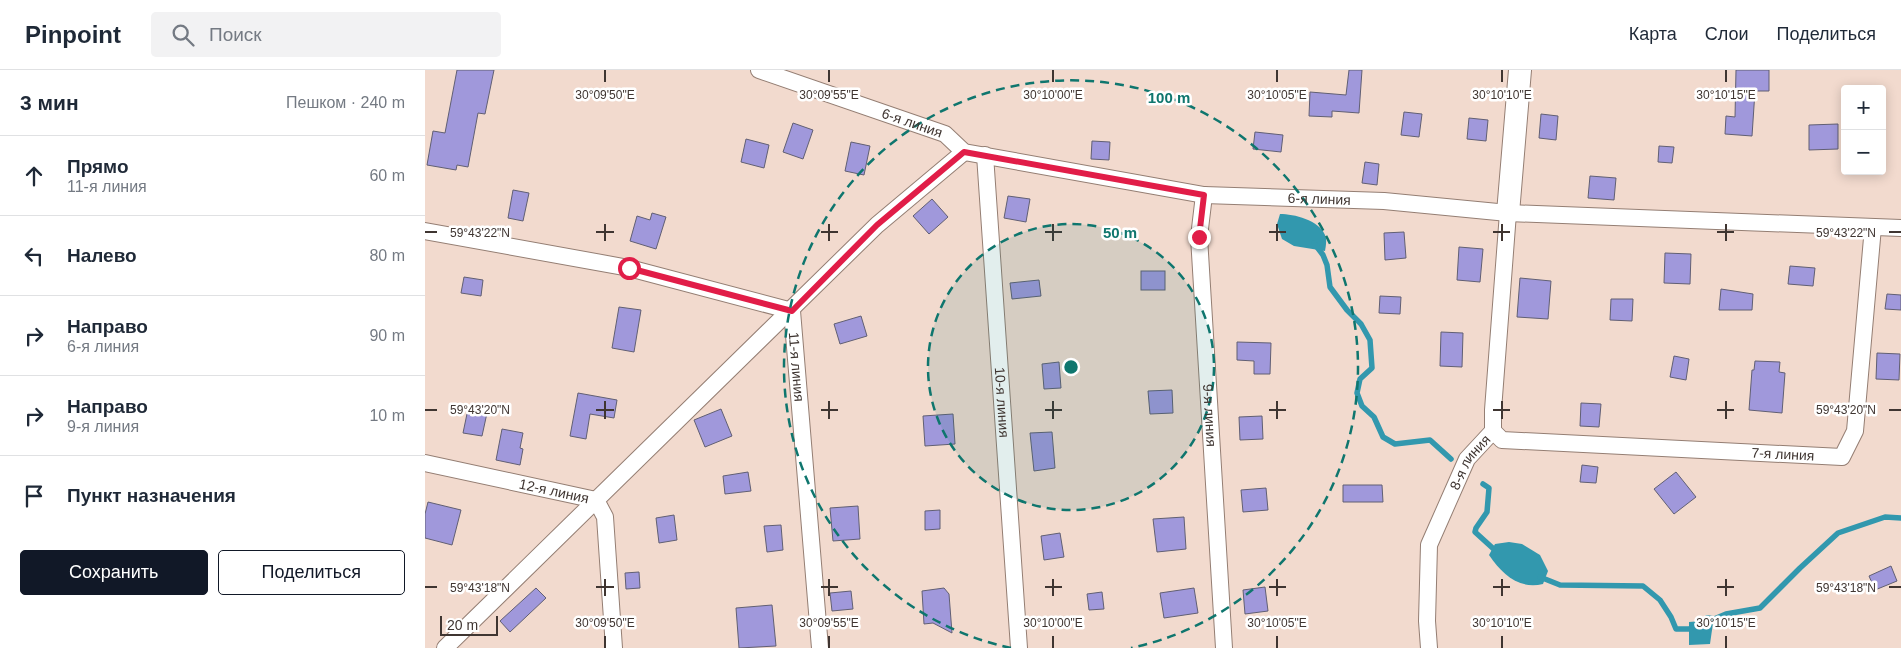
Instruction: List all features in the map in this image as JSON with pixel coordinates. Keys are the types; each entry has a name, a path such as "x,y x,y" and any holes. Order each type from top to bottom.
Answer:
{"street":[{"name":"6-я линия","path":"759,70 945,134 964,152 1204,195 1384,201 1508,213 1901,228"},
{"path":"1508,213 1520,70"},
{"path":"445,648 792,311 877,225 964,152"},
{"name":"10-я линия","path":"985,155 1019,648"},
{"name":"9-я линия","path":"1204,195 1199,237 1224,642"},
{"name":"8-я линия","path":"1429,648 1427,621 1429,546 1467,459 1493,431 1508,213"},
{"name":"7-я линия","path":"1493,431 1502,440 1841,457 1855,431 1873,227"},
{"path":"425,231 629,268 792,311"},
{"name":"11-я линия","path":"792,311 820,648"},
{"name":"12-я линия","path":"425,463 596,500 605,517 615,648"}],"water":[{"path":"1280,214 1306,219 1317,225 1326,237 1325,251 1294,246 1282,239 1277,224"},
{"path":"1509,542 1522,544 1540,555 1548,571 1543,584 1526,585 1512,579 1494,562 1489,555 1495,544"},
{"path":"1706,615 1714,616 1710,644 1689,645 1689,622 1702,621"}],"building":[{"path":"457,70 494,70 485,114 478,113 468,167 457,165 456,170 427,165 433,131 445,133"},
{"path":"1349,70 1362,70 1359,113 1332,111 1332,117 1309,116 1310,92 1346,95"},
{"path":"1736,70 1769,70 1769,91 1755,91 1752,136 1725,134 1726,116 1735,117"},
{"path":"1404,112 1422,114 1419,137 1401,135"},
{"path":"1541,114 1558,116 1556,140 1539,138"},
{"path":"1469,118 1488,120 1486,141 1467,139"},
{"path":"793,123 813,130 803,159 783,152"},
{"path":"1838,124 1838,149 1809,150 1809,125"},
{"path":"1255,132 1283,135 1281,152 1253,149"},
{"path":"746,139 769,145 764,168 741,162"},
{"path":"1092,141 1110,142 1109,160 1091,159"},
{"path":"851,142 870,146 864,175 845,171"},
{"path":"1659,146 1674,147 1672,163 1658,162"},
{"path":"1365,162 1379,164 1377,185 1362,183"},
{"path":"1590,176 1616,178 1614,200 1588,198"},
{"path":"513,190 529,193 523,221 508,218"},
{"path":"1008,196 1030,199 1026,222 1004,218"},
{"path":"932,199 948,217 929,234 913,216"},
{"path":"652,213 666,217 656,249 630,241 637,216 650,220"},
{"path":"1404,232 1406,258 1385,260 1384,233"},
{"path":"1459,247 1483,249 1480,282 1457,280"},
{"path":"1665,253 1691,254 1690,284 1664,283"},
{"path":"1790,266 1815,268 1813,286 1788,284"},
{"path":"1141,271 1165,271 1165,290 1141,290"},
{"path":"464,277 483,280 481,296 461,293"},
{"path":"1520,278 1551,281 1548,319 1517,317"},
{"path":"1039,280 1041,296 1012,299 1010,283"},
{"path":"1721,289 1753,294 1752,310 1719,310"},
{"path":"1887,294 1901,295 1901,310 1885,309"},
{"path":"1380,296 1401,297 1400,314 1379,313"},
{"path":"1611,299 1633,299 1632,321 1610,320"},
{"path":"619,307 641,310 634,352 612,348"},
{"path":"861,316 867,336 840,344 834,324"},
{"path":"1441,332 1463,333 1462,367 1440,366"},
{"path":"1237,342 1271,343 1270,374 1254,374 1254,361 1237,360"},
{"path":"1877,353 1900,354 1899,380 1876,379"},
{"path":"1674,356 1689,359 1686,380 1670,377"},
{"path":"1755,361 1780,362 1779,372 1785,373 1782,413 1749,410 1752,370 1754,370"},
{"path":"1059,362 1061,388 1044,389 1042,364"},
{"path":"1172,390 1173,413 1150,414 1148,391"},
{"path":"578,393 617,400 614,418 590,414 586,439 570,436"},
{"path":"1581,403 1601,404 1599,427 1580,426"},
{"path":"468,409 487,413 482,436 463,433"},
{"path":"721,409 732,436 705,447 694,420"},
{"path":"953,414 955,444 925,446 923,416"},
{"path":"1262,416 1263,439 1240,440 1239,417"},
{"path":"502,429 523,433 520,448 523,449 520,465 496,460"},
{"path":"1052,432 1055,468 1034,471 1030,433"},
{"path":"1582,465 1598,467 1596,483 1580,482"},
{"path":"748,472 751,491 725,494 723,476"},
{"path":"1676,472 1696,497 1674,514 1654,489"},
{"path":"1343,485 1382,485 1383,502 1343,502"},
{"path":"1266,488 1268,510 1243,512 1241,490"},
{"path":"428,502 461,510 452,545 425,538 425,514"},
{"path":"858,506 860,539 833,541 830,508"},
{"path":"940,510 940,529 925,530 925,511"},
{"path":"674,515 677,540 659,543 656,518"},
{"path":"1184,517 1186,549 1157,552 1153,519"},
{"path":"781,525 783,550 767,552 764,526"},
{"path":"1060,533 1064,557 1044,560 1041,536"},
{"path":"1891,566 1897,581 1875,590 1869,576"},
{"path":"639,572 640,588 626,589 625,573"},
{"path":"1265,587 1268,611 1245,614 1243,590"},
{"path":"536,588 546,598 510,632 500,621"},
{"path":"944,588 949,594 952,633 933,623 924,624 922,591"},
{"path":"1194,588 1198,613 1164,618 1160,593"},
{"path":"851,591 853,609 832,611 830,593"},
{"path":"1102,592 1104,609 1089,610 1087,594"},
{"path":"772,605 776,646 739,648 736,608"}],"waterway":[{"path":"1314,243 1323,255 1327,265 1330,287 1347,310 1361,324 1370,340 1372,368 1360,379 1357,393 1362,406 1374,417 1383,437 1395,444 1430,440 1451,459"},
{"path":"1483,484 1489,488 1487,512 1475,532 1497,552"},
{"path":"1707,622 1726,614 1760,608 1838,533 1885,517 1901,518"},
{"path":"1540,577 1560,585 1643,586 1660,600 1676,629 1689,629 1696,626"}],"route":[{"path":"629,268 792,311 877,225 964,152 1204,195 1199,237"}]}
